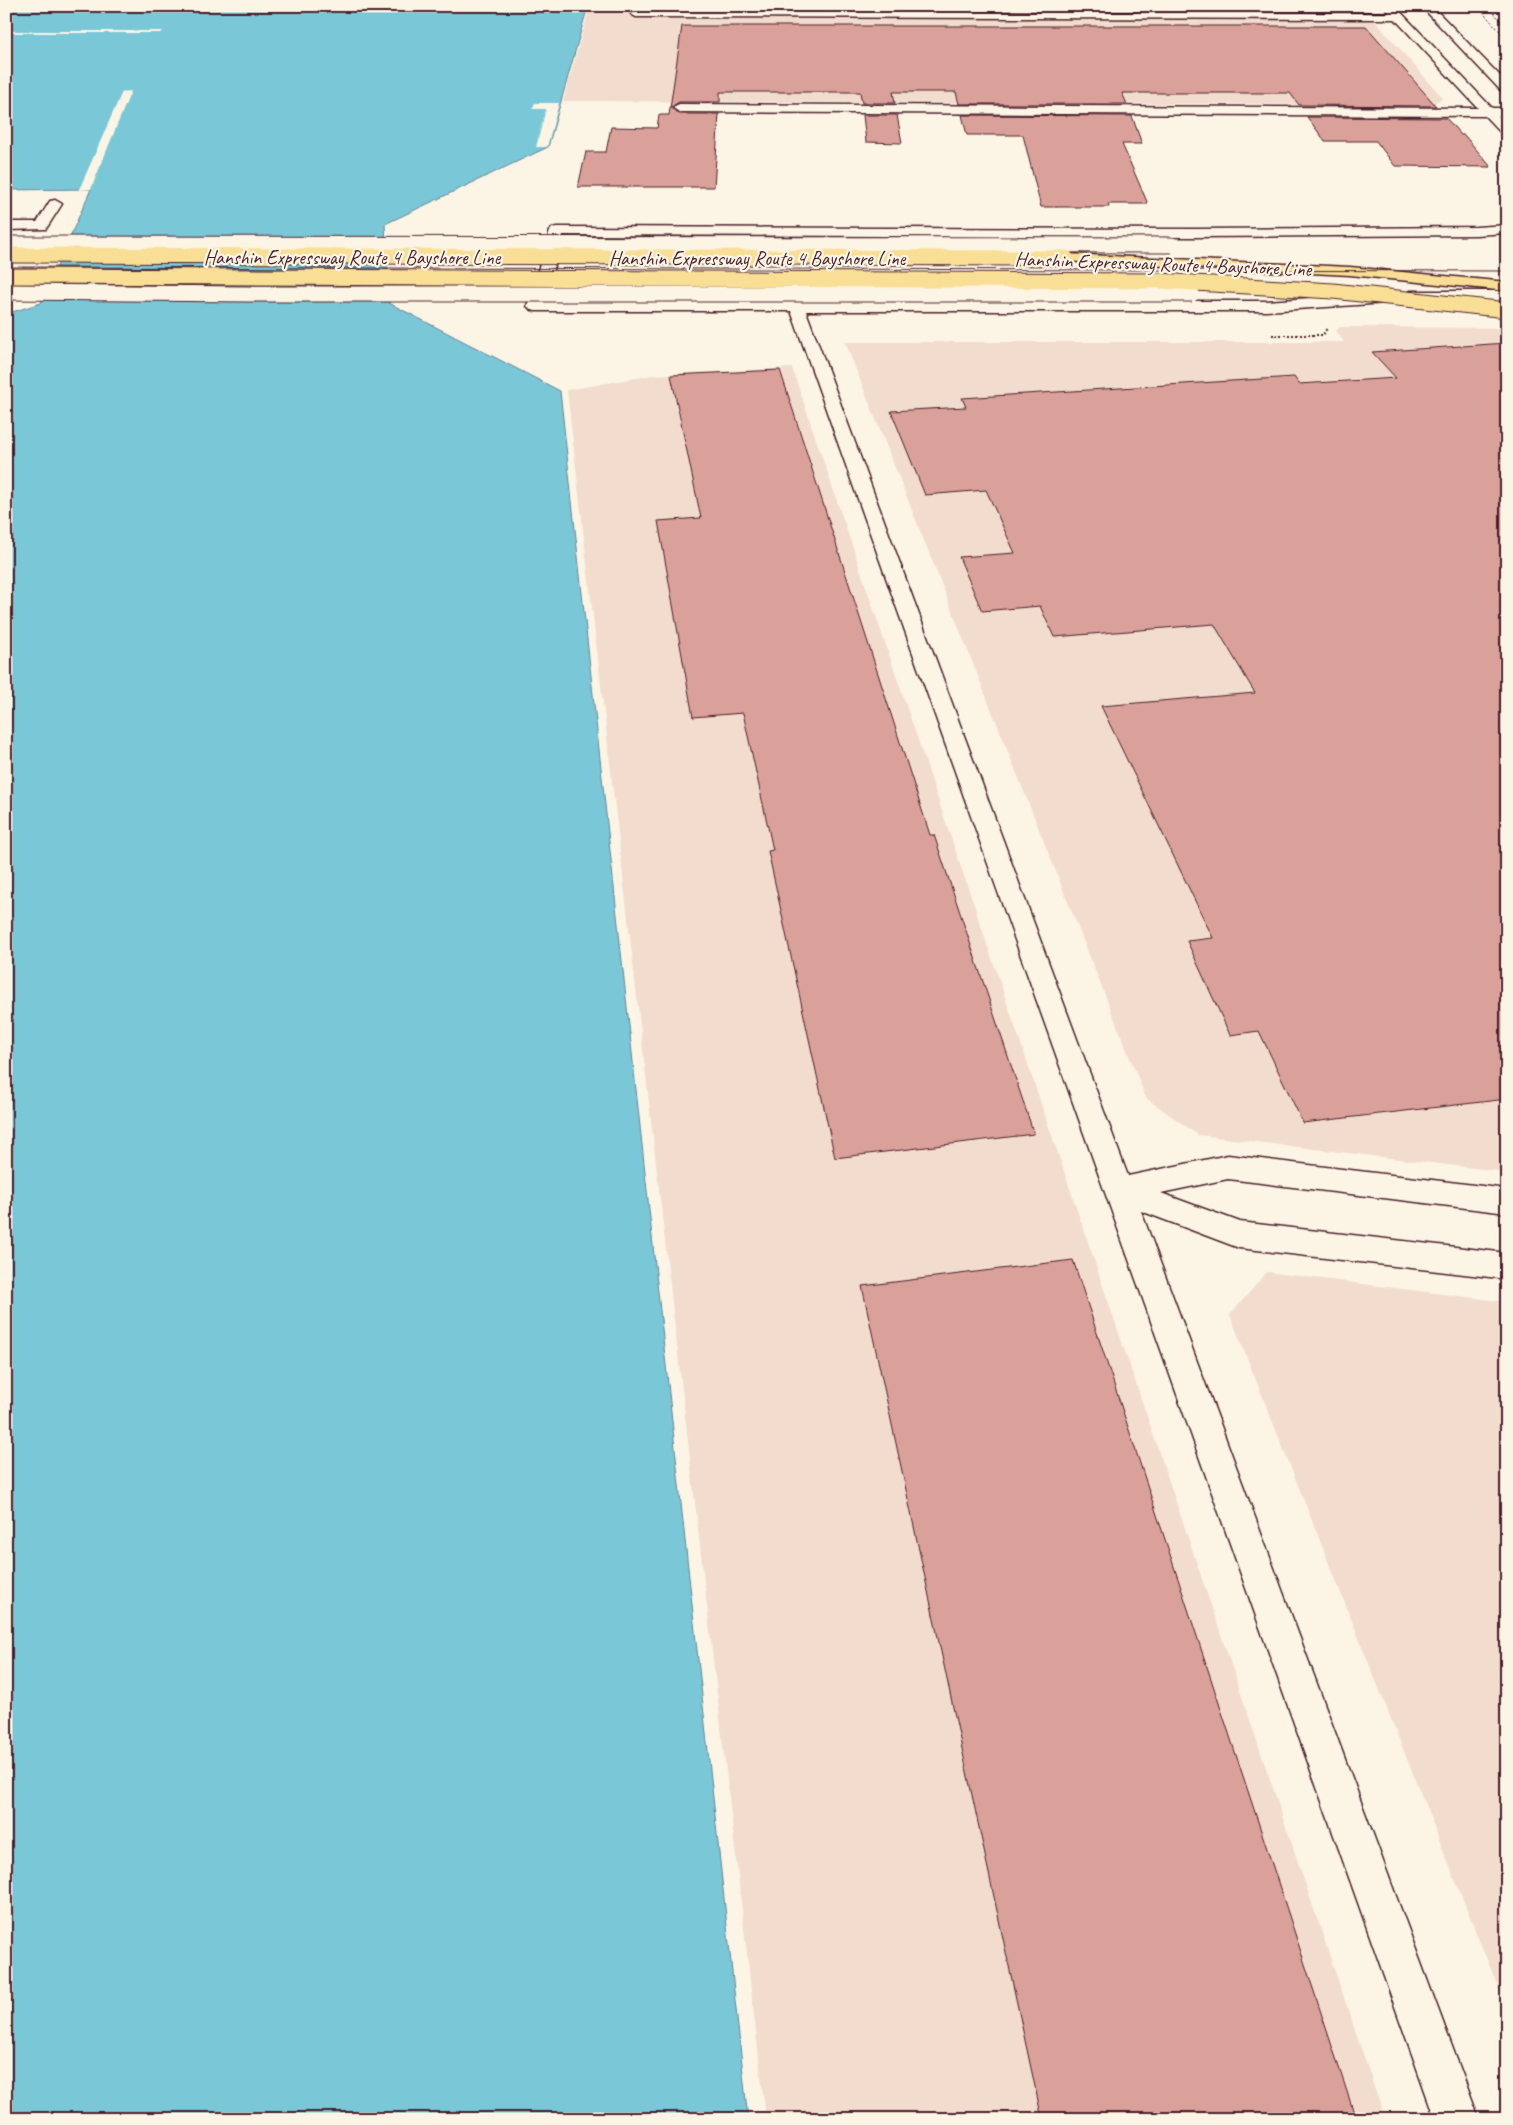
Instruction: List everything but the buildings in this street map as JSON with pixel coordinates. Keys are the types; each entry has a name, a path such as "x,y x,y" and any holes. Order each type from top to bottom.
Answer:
{"highway":[{"name":"Hanshin Expressway Route 4 Bayshore Line","path":"6,255 1066,258 1339,262 1507,277"},
{"path":"1066,258 1350,271 1506,298"},
{"name":"Hanshin Expressway Route 4 Bayshore Line","path":"6,276 1077,279 1309,288 1417,298 1506,298"}],"street":[{"path":"1389,6 1507,132"},
{"path":"1426,6 1507,90"},
{"path":"636,14 1398,16"},
{"path":"679,108 1507,112"},
{"path":"6,226 41,226 55,204"},
{"path":"1416,296 1266,306 535,306 557,231 1195,233 1476,231 1507,229"},
{"path":"6,244 1316,246"},
{"path":"1431,246 1488,245"},
{"path":"6,292 249,294 1192,294 1506,298"},
{"path":"797,307 1457,2119"},
{"path":"1119,1190 1228,1166 1507,1201"},
{"path":"1119,1190 1239,1235 1507,1266"}],"path":[{"path":"1476,6 1507,39"},
{"path":"1484,6 1495,14 1507,28"}],"shaded area":[{"path":"590,6 1362,6 1443,98 1430,105 563,101"},
{"path":"1340,327 1507,328 1507,1172 1198,1135 1146,1098 845,342 1344,342 1336,331"},
{"path":"792,368 1385,2119 766,2119 567,390 653,375"},
{"path":"1267,1272 1507,1302 1507,2010 1230,1315"}],"water":[{"path":"6,6 588,6 548,147 385,224 389,303 560,391 748,2119 6,2119 6,314 41,303 91,189 6,190"}],"pier":[{"path":"6,31 163,31 160,33 6,33"},
{"path":"131,91 91,189 79,190 122,92"},
{"path":"535,103 559,103 547,147 536,147 546,109 532,109"}],"tram line":[{"path":"6,267 1507,271"}]}
